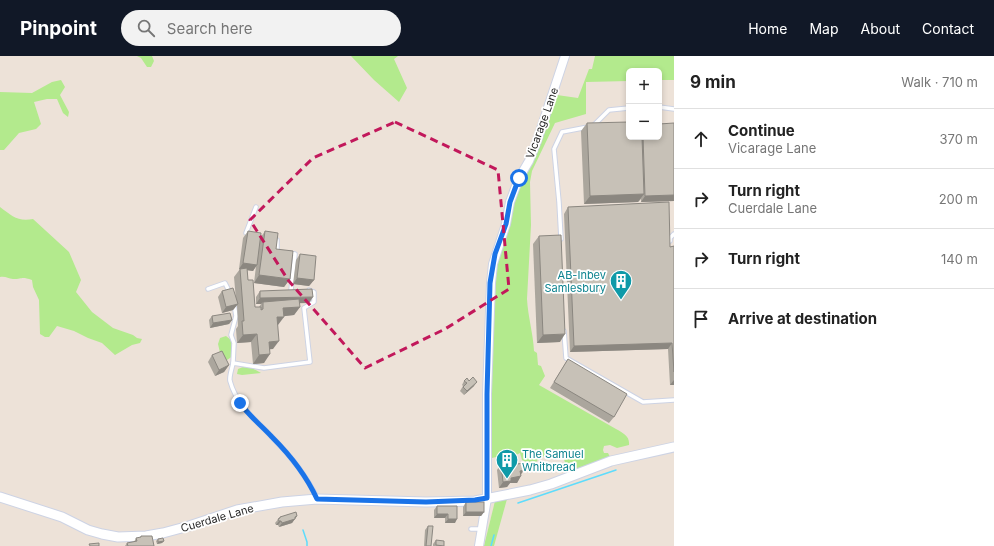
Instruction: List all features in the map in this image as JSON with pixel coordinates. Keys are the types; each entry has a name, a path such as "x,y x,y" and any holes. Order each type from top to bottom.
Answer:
{"main road":[{"name":"Cuerdale Lane","path":"0,497 62,517 88,530 102,534 118,537 146,536 163,533 237,510 282,502 317,499 426,502 475,500 487,498 530,490 551,484 611,461 674,447"}],"street":[{"name":"Vicarage Lane","path":"479,546 487,498 487,394 490,283 493,264 506,224 514,188 537,141 565,56"}],"lane":[{"path":"662,107 674,109"},
{"path":"561,241 554,149 562,132 595,125 609,110 626,108"},
{"path":"252,234 246,233 256,207"},
{"path":"670,244 670,238 674,234"},
{"path":"271,239 277,240 277,250 294,254 290,290"},
{"path":"208,284 209,289 225,284 233,298 236,316 231,335 234,343 230,380 240,403 247,413 272,436 293,459 312,487 317,499"},
{"path":"233,363 264,368 310,362 304,308 314,302 314,292 311,289 304,290"},
{"path":"284,291 297,290"},
{"path":"564,327 566,358 643,402 674,400"},
{"path":"471,529 482,529"}],"highlighted area":[{"path":"395,122 498,170 509,289 445,329 365,368 288,280 250,220 313,158"}],"green space":[{"path":"137,56 152,56 154,61 151,67 147,67 141,58"},
{"path":"351,56 398,56 394,59 407,88 399,102 374,80"},
{"path":"595,56 674,56 674,80 662,80 662,68 626,68 626,81 586,82 586,114 555,123 532,171 530,182 531,225 527,299 534,351 537,353 538,365 541,366 545,376 539,385 626,435 629,442 629,445 617,448 610,445 604,446 604,453 608,453 610,457 568,472 562,453 540,457 536,462 530,464 522,460 520,453 514,456 509,462 504,455 492,458 491,385 496,278 498,259 509,228 513,205 519,186 542,138 557,95 578,98 589,69 592,69"},
{"path":"61,80 65,87 60,95 69,112 68,117 63,113 57,99 47,99 34,102 41,124 36,129 19,133 4,150 0,150 0,92 32,93 52,82"},
{"path":"0,207 12,216 19,219 33,219 69,252 81,280 76,292 92,312 113,328 142,339 140,343 132,345 115,355 102,343 74,331 57,326 49,337 45,337 40,334 39,300 33,287 32,280 24,278 13,279 0,277"},
{"path":"226,336 231,340 233,356 227,360 221,357 218,344 220,338"},
{"path":"243,367 252,368 261,373 242,375 237,374 238,369"},
{"path":"507,499 494,546 484,546 495,501"}],"building":[{"path":"626,122 626,140 642,140 644,194 590,196 587,123"},
{"path":"674,123 674,195 645,196 643,140 662,140 662,124"},
{"name":"AB-Inbev Samlesbury","path":"669,202 670,247 674,246 674,372 672,343 574,346 568,207"},
{"path":"248,231 261,233 257,265 243,263"},
{"path":"265,231 278,233 276,249 293,251 290,279 259,275"},
{"path":"561,235 565,334 543,335 539,236"},
{"path":"300,254 316,256 314,280 297,278"},
{"path":"247,268 248,280 253,280 255,307 261,307 261,310 263,309 263,302 299,299 300,307 283,308 284,317 277,317 279,341 269,342 270,354 259,355 257,334 243,335 242,321 244,321 240,269"},
{"path":"233,288 238,304 226,307 222,291"},
{"path":"312,289 313,297 260,298 260,291"},
{"path":"230,313 232,320 213,323 212,316"},
{"path":"222,351 229,365 219,370 212,355"},
{"path":"568,359 627,394 614,417 554,382"},
{"path":"473,377 477,382 467,391 463,387 467,383 464,381 467,378 469,381"},
{"path":"517,462 518,464 523,463 524,470 520,471 521,476 511,478 511,481 503,482 501,464 507,465"},
{"path":"466,502 484,502 484,512 466,512"},
{"path":"437,506 457,506 457,519 448,519 448,514 437,514"},
{"path":"296,512 297,516 295,519 282,523 278,519 280,517"},
{"path":"428,526 433,526 431,546 426,546"},
{"path":"141,536 152,536 154,546 128,546 127,543 137,541 136,538"},
{"path":"163,538 164,541 158,542 158,539"},
{"path":"436,540 444,541 444,546 436,545"},
{"path":"99,543 99,546 90,546 89,544"}],"waterway":[{"path":"518,503 616,470"},
{"path":"303,530 307,546"},
{"path":"491,546 494,535"}],"place":[{"name":"AB-Inbev Samlesbury","path":"621,300"},
{"name":"The Samuel Whitbread","path":"507,480"}],"route":[{"path":"240,403 247,413 272,436 293,459 312,487 317,499 426,502 475,500 487,498 487,394 490,283 495,254 506,224 514,188 519,178"}]}
